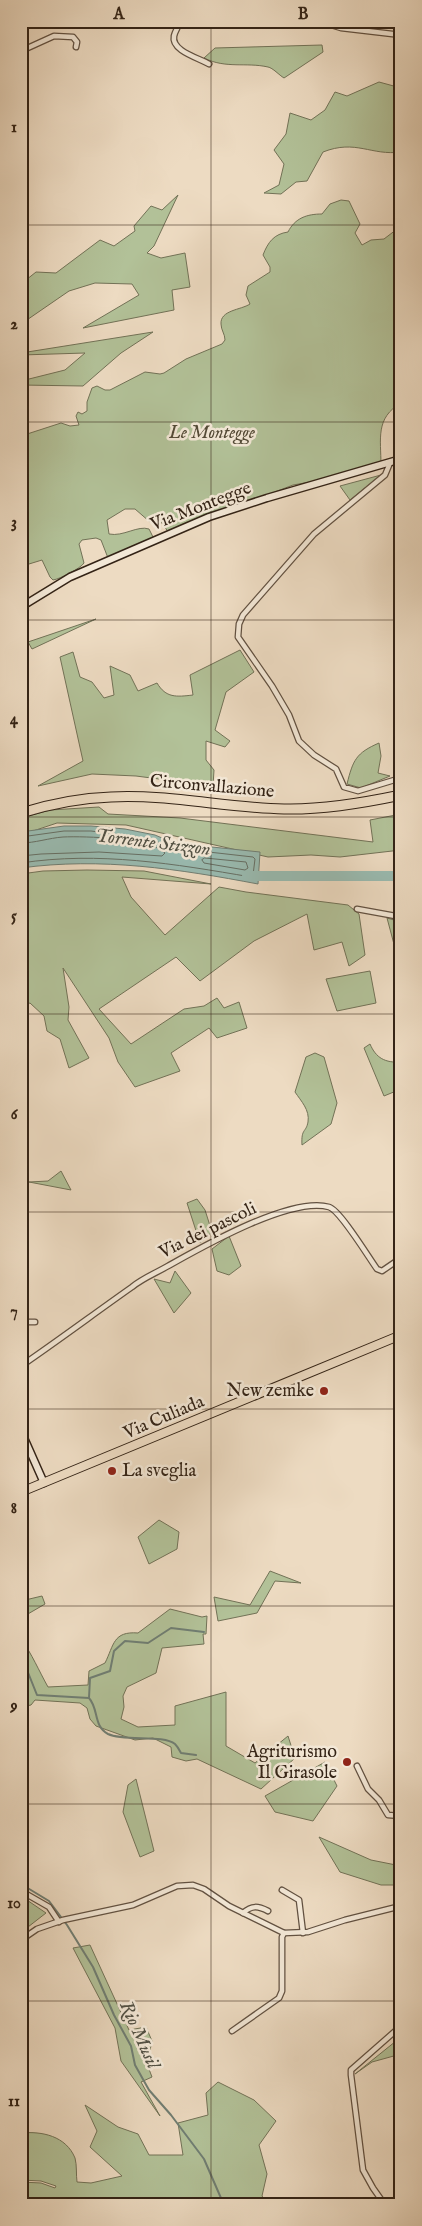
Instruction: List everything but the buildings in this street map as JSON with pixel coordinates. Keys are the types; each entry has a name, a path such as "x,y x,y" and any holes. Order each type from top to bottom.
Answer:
{"highway":[{"name":"Circonvallazione","path":"21,813 70,802 110,797 153,798 285,809 358,804 401,794"}],"main road":[{"name":"Via Culiada","path":"21,1492 401,1335"}],"street":[{"path":"180,21 174,35 174,42 178,48 209,64"},
{"path":"318,21 341,28 401,35"},
{"path":"21,51 54,36 73,37 77,42 76,47"},
{"name":"Via Montegge","path":"21,607 70,577 209,517 401,459"},
{"path":"390,463 385,475 314,534 280,572 243,615 238,624 238,637 276,693 288,715 299,742 314,756 336,769 344,787 358,792 401,778"},
{"path":"357,909 401,917"},
{"name":"Via dei pascoli","path":"21,1366 132,1286 216,1239 264,1218 291,1210 318,1206 331,1207 340,1215 377,1269 382,1271 401,1258"},
{"path":"21,1322 35,1322"},
{"path":"21,1431 44,1483"},
{"path":"357,1766 368,1789 379,1800 388,1815 401,1816"},
{"path":"21,1940 37,1929 133,1905 177,1886 193,1885 204,1889 242,1913 284,1933 303,1933 401,1906"},
{"path":"282,1890 299,1900 303,1933"},
{"path":"21,1891 49,1907 59,1922"},
{"path":"242,1913 254,1906 260,1906 268,1911"},
{"path":"232,2031 279,1998 282,1992 284,1933"},
{"path":"385,2205 363,2170 351,2070 401,2026"}],"green space":[{"path":"322,45 323,52 284,78 268,67 220,63 204,58 215,48"},
{"path":"379,82 401,88 401,152 390,153 354,147 335,148 323,152 307,181 296,182 281,194 264,193 279,185 284,164 274,150 286,134 290,113 311,120 325,110 335,92 347,96"},
{"path":"178,195 154,246 147,253 161,258 185,253 190,287 172,290 174,310 83,328 139,295 132,284 95,283 69,291 21,324 21,284 36,272 56,273 100,240 114,246 135,231 134,226 151,206 162,210"},
{"name":"Le Montegge","path":"341,200 349,201 360,224 355,233 362,245 371,240 384,239 401,226 401,403 387,415 383,422 380,438 381,465 344,476 293,485 169,533 161,522 150,522 135,509 125,509 107,520 109,534 120,534 145,528 149,529 154,539 108,558 101,540 96,538 82,540 79,544 84,563 65,576 53,580 42,560 29,564 21,563 21,436 61,423 70,426 79,425 76,416 78,412 82,414 87,411 87,402 92,388 97,386 110,390 145,372 164,373 186,359 222,344 225,340 221,324 224,316 250,304 246,295 248,286 270,272 270,267 263,255 269,243 275,237 288,232 298,220 306,216 322,214 330,204"},
{"path":"153,332 121,353 83,386 21,385 21,381 65,370 85,353 21,355 21,353"},
{"path":"381,475 350,500 340,486"},
{"path":"96,619 32,649 28,642"},
{"path":"240,650 254,672 226,692 215,730 230,741 225,747 206,741 206,760 214,770 213,786 136,776 92,774 38,786 83,761 60,657 73,652 80,677 92,682 104,698 114,695 110,666 130,675 138,691 157,683 168,694 181,696 193,695 190,675"},
{"path":"379,743 381,756 378,773 390,776 361,788 347,784 351,769 360,754"},
{"path":"99,807 108,814 180,818 373,842 370,820 401,814 401,850 340,857 311,855 268,857 126,825 57,823 21,835 21,818 50,810"},
{"path":"43,871 144,871 211,884 122,877 131,897 165,935 219,887 348,905 359,914 365,955 349,966 342,942 314,950 307,914 254,941 200,981 176,957 99,1009 131,1044 184,1009 204,1006 217,998 224,1008 239,1002 247,1028 217,1038 209,1028 171,1053 180,1071 135,1087 118,1062 109,1038 63,968 69,1007 68,1020 89,1058 69,1068 60,1039 47,1031 44,1016 30,1003 21,1006 21,874"},
{"path":"387,918 401,922 401,946 395,948"},
{"path":"370,971 376,1003 337,1011 326,979"},
{"path":"370,1044 375,1053 382,1059 390,1062 401,1062 401,1089 384,1096 364,1048"},
{"path":"315,1053 324,1057 337,1103 331,1124 302,1145 302,1136 307,1125 308,1114 295,1092 306,1057"},
{"path":"61,1171 71,1190 29,1182 48,1181"},
{"path":"197,1199 205,1210 212,1232 200,1243 187,1203"},
{"path":"229,1236 241,1266 229,1275 217,1271 212,1249"},
{"path":"175,1271 191,1293 174,1313 154,1279 170,1283"},
{"path":"159,1520 179,1532 177,1549 149,1564 138,1537"},
{"path":"270,1571 301,1583 275,1581 257,1613 218,1621 214,1597 250,1605"},
{"path":"42,1596 45,1604 21,1618 21,1601"},
{"path":"170,1609 202,1617 207,1616 206,1634 203,1634 204,1644 162,1648 156,1673 127,1687 123,1696 124,1707 121,1719 138,1727 175,1725 175,1706 226,1692 226,1746 255,1763 288,1736 295,1758 261,1789 197,1759 186,1761 172,1757 171,1747 153,1738 135,1740 96,1726 90,1719 87,1708 80,1703 35,1700 31,1705 21,1707 21,1639 48,1687 88,1685 89,1671 105,1663 119,1637 124,1634 138,1633"},
{"path":"325,1762 337,1786 313,1821 275,1812 265,1796"},
{"path":"136,1779 154,1851 140,1857 123,1812 128,1785"},
{"path":"319,1837 371,1860 401,1866 401,1885 381,1885 340,1872"},
{"path":"21,1896 46,1913 28,1927 21,1921"},
{"path":"90,1945 129,2030 146,2027 152,2041 147,2064 152,2077 141,2082 160,2116 121,2061 115,2028 73,1948"},
{"path":"401,2037 401,2054 372,2062 355,2074"},
{"path":"218,2082 254,2100 276,2121 259,2145 267,2174 262,2196 269,2205 21,2205 21,2182 41,2183 55,2188 56,2186 41,2181 21,2180 21,2133 45,2134 66,2145 75,2158 77,2182 91,2183 122,2176 90,2147 97,2131 85,2105 118,2127 138,2134 149,2155 183,2155 178,2123 208,2115 206,2093"}],"water":[{"path":"64,826 125,829 155,835 183,844 260,852 258,884 140,866 81,864 21,868 21,832"}],"waterway":[{"name":"Torrente Stizzon","path":"247,876 401,876"},
{"path":"89,1698 90,1678 110,1671 114,1651 125,1641 148,1643 171,1628 204,1632"},
{"path":"21,1660 23,1660 37,1695 89,1698 100,1727 108,1734 124,1738 162,1739 175,1744 181,1753 196,1755"},
{"name":"Rio Musil","path":"21,1884 49,1901 67,1925 93,1967 114,2015 131,2046 135,2065 149,2090 171,2115 204,2159 224,2205"}],"place":[{"name":"New zemke","path":"324,1391"},
{"name":"La sveglia","path":"112,1471"},
{"name":"Agriturismo Il Girasole","path":"347,1762"}]}
